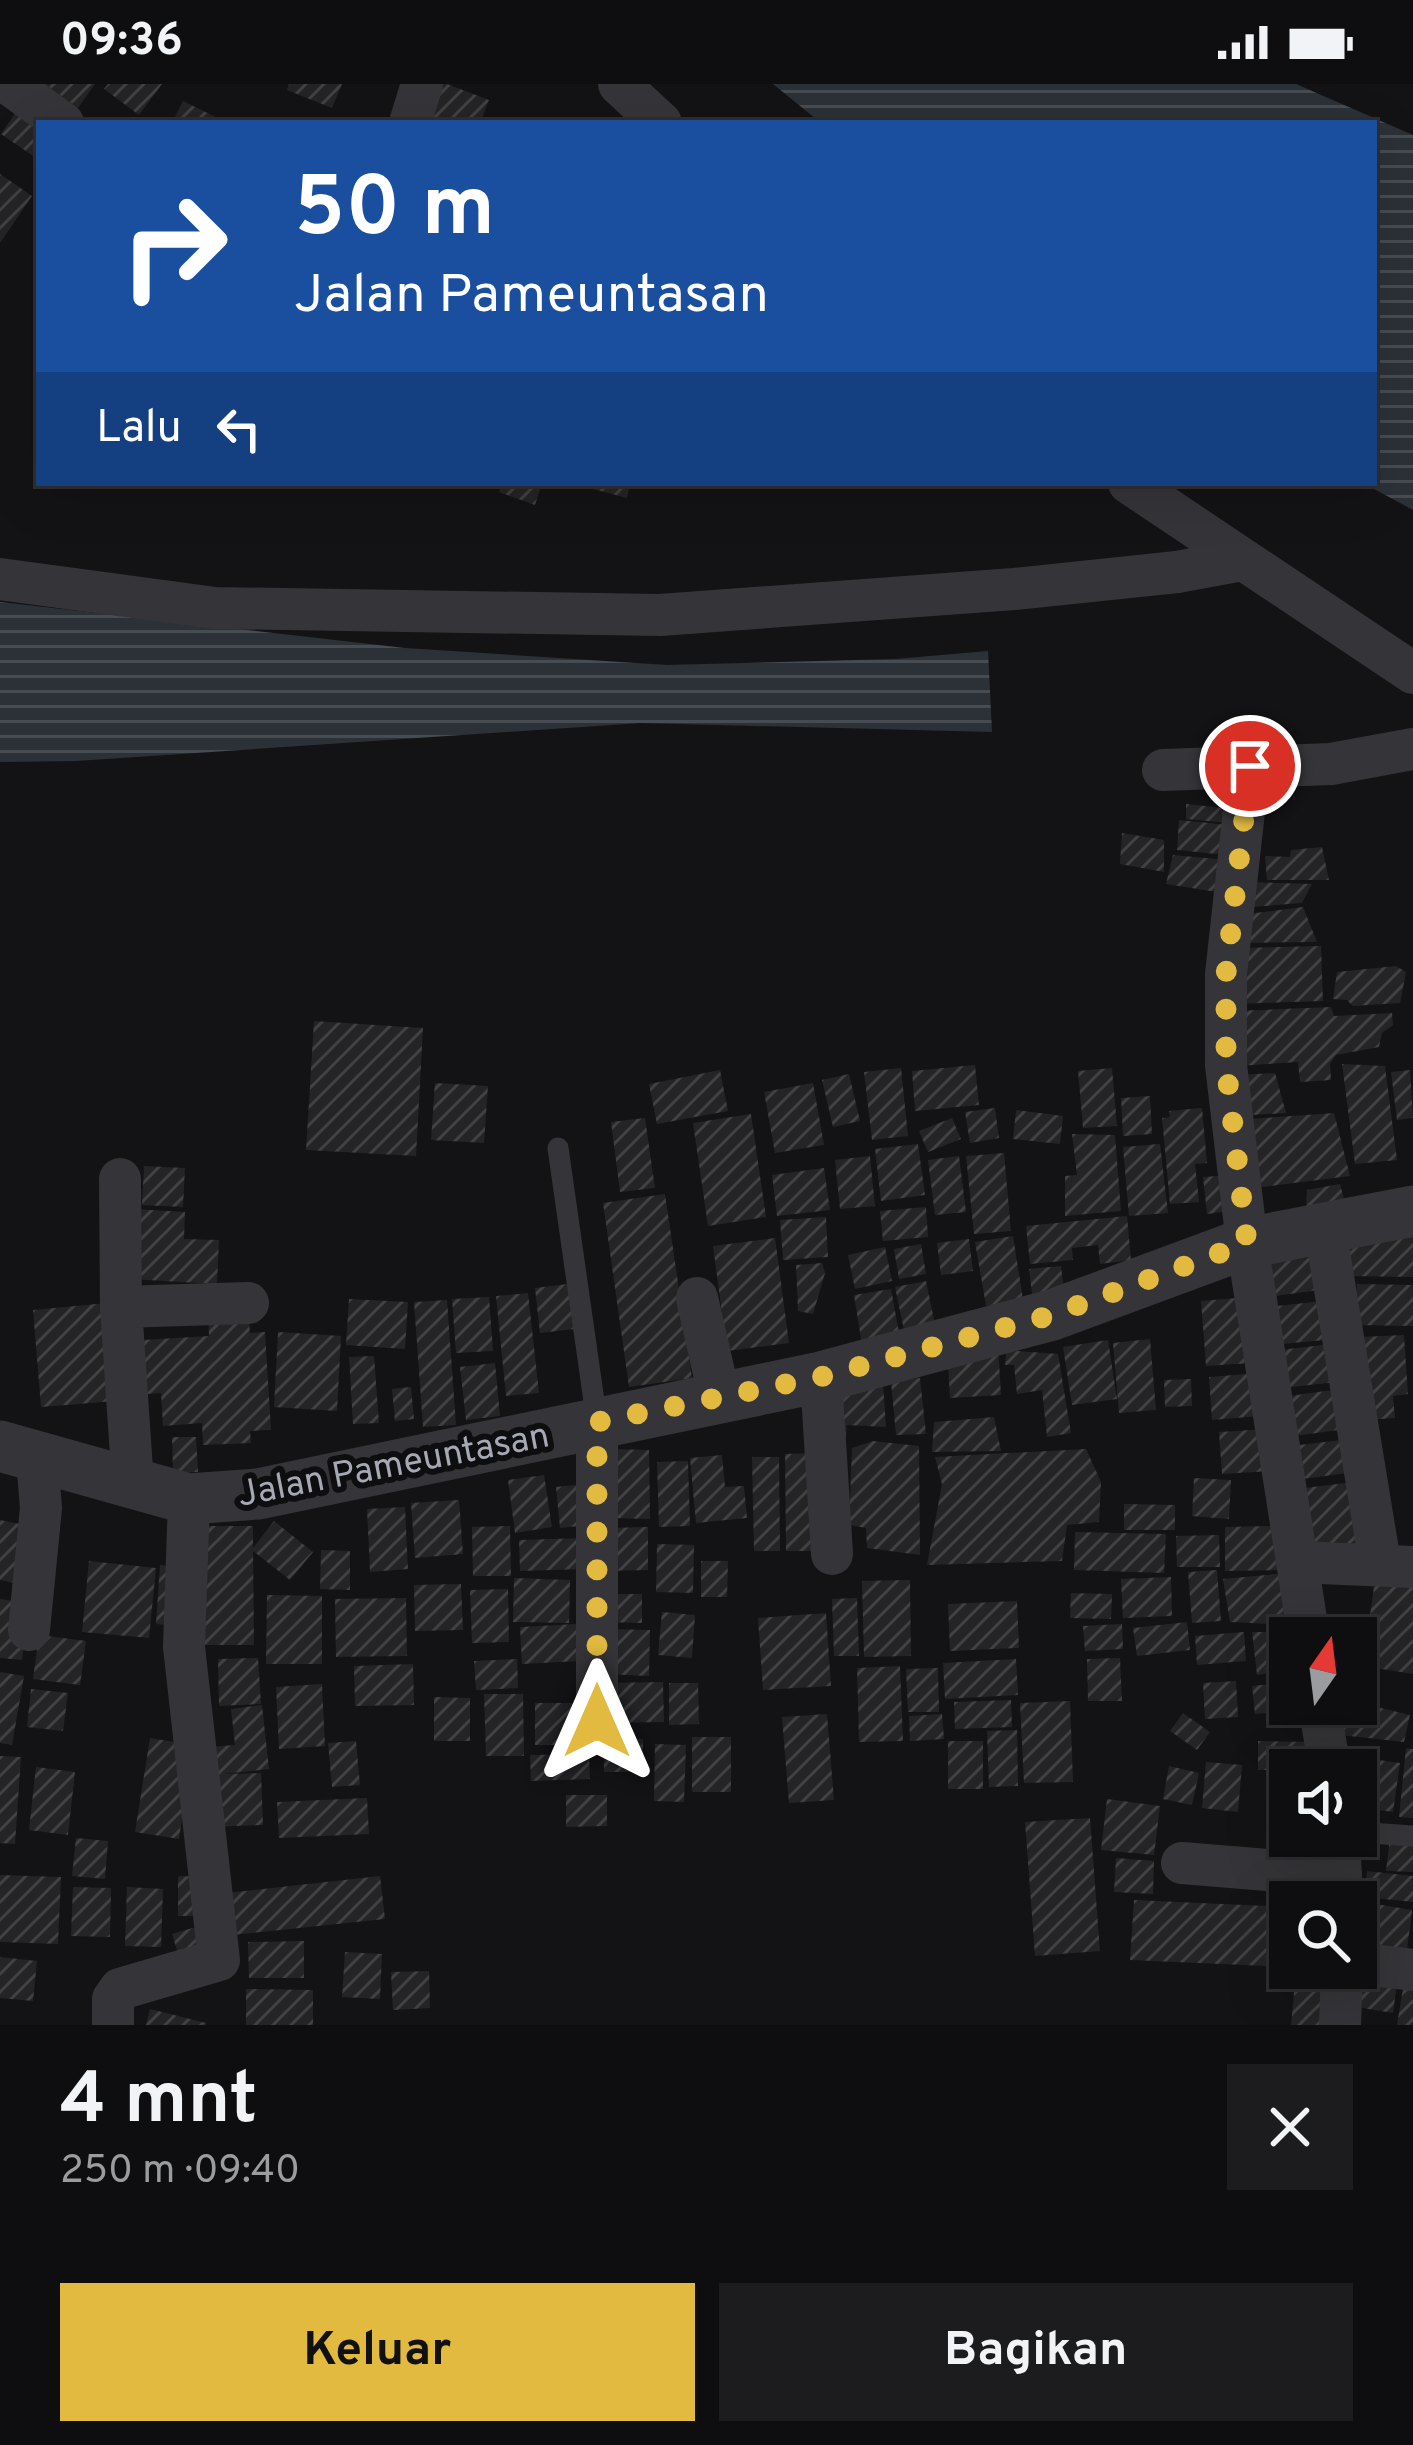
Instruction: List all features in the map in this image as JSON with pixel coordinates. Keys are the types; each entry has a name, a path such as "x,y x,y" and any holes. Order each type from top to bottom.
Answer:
{"street":[{"path":"411,120 422,84"},
{"path":"619,84 658,120"},
{"path":"4,86 58,120"},
{"path":"1133,486 1413,673"},
{"path":"0,579 215,608 660,615 1014,589 1177,572 1242,560"},
{"path":"1163,770 1331,764 1413,749"},
{"path":"1250,766 1226,974 1226,1065 1247,1243 1306,1617"},
{"path":"120,1179 121,1307 133,1485"},
{"name":"Jalan Pameuntasan","path":"19,1452 189,1498 258,1494 820,1377 1052,1315 1247,1243 1413,1211"},
{"path":"1297,1562 1396,1565 1325,1228"},
{"path":"697,1298 719,1399"},
{"path":"121,1307 248,1304"},
{"path":"820,1377 832,1553"},
{"path":"597,1422 597,1721"},
{"path":"19,1452 41,1508 29,1630"},
{"path":"113,2025 113,1999 120,1989 219,1960 184,1647 189,1498"},
{"path":"1182,1863 1341,1871"},
{"path":"1377,1966 1413,1970"},
{"path":"1340,2025 1341,1989"}],"lane":[{"path":"558,1148 597,1422"},
{"path":"1377,1833 1413,1835"}],"shaded area":[{"path":"773,84 1296,84 1413,135 1413,510 1369,486 1377,486 1377,120 817,120"},
{"path":"0,602 405,648 667,665 895,659 988,651 992,732 641,723 76,761 0,762"}],"building":[{"path":"45,84 95,84 78,108"},
{"path":"108,84 162,84 139,115 104,89"},
{"path":"289,84 342,84 332,108 287,90"},
{"path":"434,84 447,84 489,100 481,120 420,120"},
{"path":"183,101 222,120 174,120"},
{"path":"22,103 36,120 36,158 1,134"},
{"path":"0,174 32,196 0,243"},
{"path":"501,486 541,486 535,505 499,492"},
{"path":"581,486 629,486 627,498"},
{"path":"1186,804 1244,810 1239,824 1186,819"},
{"path":"1179,820 1229,825 1226,855 1177,850"},
{"path":"1122,833 1164,840 1164,872 1120,864"},
{"path":"1322,847 1329,880 1267,880 1265,856 1290,857 1291,850"},
{"path":"1173,855 1227,860 1223,893 1166,884"},
{"path":"1244,882 1312,884 1302,903 1240,908"},
{"path":"1303,907 1317,942 1239,943 1240,915"},
{"path":"1321,946 1323,1001 1233,1004 1236,948"},
{"path":"1396,966 1406,972 1400,1003 1353,1006 1347,1000 1333,999 1337,972"},
{"path":"1331,1007 1334,1016 1392,1013 1393,1025 1382,1033 1379,1047 1336,1055 1330,1064 1331,1080 1300,1082 1298,1062 1237,1066 1234,1011"},
{"path":"314,1021 423,1028 416,1156 306,1150"},
{"path":"1342,1064 1385,1066 1397,1160 1355,1164"},
{"path":"975,1065 979,1105 915,1111 912,1071"},
{"path":"901,1068 908,1136 872,1140 864,1072"},
{"path":"1112,1068 1117,1126 1083,1128 1078,1071"},
{"path":"720,1070 728,1111 657,1124 649,1084"},
{"path":"1410,1070 1413,1118 1397,1120 1391,1072"},
{"path":"1275,1073 1286,1113 1235,1116 1233,1075"},
{"path":"849,1074 860,1121 833,1127 822,1080"},
{"path":"435,1083 488,1086 484,1143 431,1140"},
{"path":"813,1083 824,1145 775,1153 764,1092"},
{"path":"1150,1096 1152,1134 1123,1136 1121,1098"},
{"path":"995,1108 999,1138 970,1143 965,1112"},
{"path":"1202,1108 1207,1163 1195,1164 1199,1202 1170,1204 1162,1118 1170,1117 1169,1111"},
{"path":"1016,1110 1063,1116 1060,1144 1013,1139"},
{"path":"1334,1113 1350,1176 1245,1189 1237,1120"},
{"path":"751,1114 766,1217 708,1226 693,1123"},
{"path":"645,1118 655,1188 620,1192 611,1122"},
{"path":"952,1118 961,1139 928,1152 919,1131"},
{"path":"1072,1134 1115,1135 1121,1211 1065,1216 1065,1176 1077,1175"},
{"path":"918,1144 925,1195 881,1201 875,1149"},
{"path":"1160,1144 1168,1213 1129,1216 1123,1147"},
{"path":"1004,1153 1011,1231 974,1234 966,1156"},
{"path":"870,1156 875,1206 840,1209 835,1160"},
{"path":"959,1156 966,1212 935,1215 928,1160"},
{"path":"144,1166 185,1168 183,1207 142,1205"},
{"path":"824,1168 830,1210 777,1216 772,1175"},
{"path":"1235,1175 1239,1210 1207,1214 1203,1177"},
{"path":"1340,1184 1344,1199 1306,1207 1307,1190"},
{"path":"665,1194 692,1378 629,1387 603,1203"},
{"path":"926,1207 928,1237 883,1241 880,1211"},
{"path":"134,1209 185,1212 184,1239 219,1240 217,1284 130,1279"},
{"path":"1127,1216 1131,1260 1100,1264 1098,1245 1072,1248 1073,1260 1030,1264 1026,1226"},
{"path":"826,1217 828,1257 783,1260 780,1220"},
{"path":"1345,1230 1413,1231 1413,1277 1344,1276"},
{"path":"1013,1236 1023,1300 986,1306 975,1242"},
{"path":"775,1238 789,1343 727,1351 713,1246"},
{"path":"969,1239 973,1271 941,1275 937,1243"},
{"path":"921,1244 926,1274 899,1279 894,1249"},
{"path":"885,1247 892,1281 855,1289 848,1255"},
{"path":"1321,1256 1326,1289 1268,1297 1263,1264"},
{"path":"822,1263 825,1273 813,1314 798,1311 796,1265"},
{"path":"1061,1266 1065,1297 1033,1301 1029,1269"},
{"path":"926,1281 936,1329 905,1335 895,1287"},
{"path":"568,1284 574,1329 540,1333 535,1288"},
{"path":"1357,1284 1413,1285 1413,1326 1356,1325"},
{"path":"891,1289 900,1338 862,1345 854,1295"},
{"path":"528,1293 539,1393 506,1396 496,1296"},
{"path":"489,1297 493,1351 456,1353 452,1299"},
{"path":"1248,1297 1253,1363 1206,1366 1201,1301"},
{"path":"349,1299 408,1302 405,1349 346,1345"},
{"path":"447,1300 456,1425 423,1427 414,1302"},
{"path":"1332,1300 1336,1339 1271,1345 1267,1307"},
{"path":"107,1303 115,1401 41,1407 33,1310"},
{"path":"248,1308 250,1333 265,1332 271,1430 250,1431 251,1443 203,1445 202,1423 163,1426 161,1393 147,1394 143,1340 209,1336 208,1310"},
{"path":"278,1332 341,1336 337,1411 274,1407"},
{"path":"1404,1335 1408,1394 1393,1396 1395,1418 1366,1420 1360,1337"},
{"path":"1008,1336 1017,1351 1058,1354 1071,1433 1047,1437 1042,1390 1017,1394 1014,1365 1005,1365"},
{"path":"1150,1339 1156,1410 1119,1413 1113,1343"},
{"path":"1108,1340 1117,1399 1072,1405 1063,1347"},
{"path":"1341,1343 1345,1381 1275,1389 1270,1351"},
{"path":"998,1346 1001,1395 950,1398 947,1348"},
{"path":"374,1356 379,1423 353,1424 349,1357"},
{"path":"495,1363 500,1416 466,1420 460,1367"},
{"path":"1259,1373 1261,1416 1212,1420 1209,1377"},
{"path":"920,1378 926,1434 896,1435 891,1382"},
{"path":"1191,1379 1192,1406 1165,1407 1164,1380"},
{"path":"883,1382 886,1427 847,1425 845,1441 826,1395"},
{"path":"411,1387 414,1419 395,1421 392,1389"},
{"path":"1347,1388 1353,1428 1287,1437 1282,1397"},
{"path":"994,1417 1001,1451 932,1452 934,1422"},
{"path":"1268,1429 1271,1471 1222,1474 1219,1432"},
{"path":"172,1437 196,1437 198,1472 173,1473"},
{"path":"1358,1438 1362,1471 1295,1480 1291,1446"},
{"path":"873,1441 919,1446 920,1555 867,1548 866,1528 849,1525 852,1448"},
{"path":"612,1449 649,1450 650,1519 612,1518"},
{"path":"1086,1449 1101,1482 1099,1522 1067,1525 1062,1561 927,1565 942,1484 935,1457"},
{"path":"816,1453 816,1551 786,1551 785,1454"},
{"path":"722,1455 725,1487 744,1486 747,1518 696,1523 690,1458"},
{"path":"752,1457 779,1457 780,1551 754,1551"},
{"path":"688,1461 690,1526 659,1527 657,1462"},
{"path":"544,1475 552,1527 515,1533 508,1480"},
{"path":"1194,1478 1231,1480 1229,1519 1192,1516"},
{"path":"1354,1482 1362,1547 1304,1554 1296,1489"},
{"path":"584,1484 589,1525 560,1528 556,1487"},
{"path":"459,1500 463,1554 415,1558 411,1503"},
{"path":"1124,1504 1175,1505 1175,1530 1124,1530"},
{"path":"405,1507 408,1569 370,1572 367,1509"},
{"path":"0,1520 35,1527 24,1585 0,1580"},
{"path":"274,1521 313,1552 290,1580 253,1551 254,1645 196,1645 195,1526 253,1526 253,1548"},
{"path":"510,1526 511,1576 473,1576 472,1527"},
{"path":"1275,1526 1283,1570 1225,1571 1225,1527"},
{"path":"648,1527 648,1570 607,1571 606,1528"},
{"path":"1075,1532 1166,1534 1164,1573 1074,1570"},
{"path":"1219,1535 1220,1567 1177,1567 1176,1536"},
{"path":"584,1538 585,1569 520,1571 519,1540"},
{"path":"657,1544 694,1545 693,1593 656,1592"},
{"path":"321,1550 350,1551 350,1590 320,1589"},
{"path":"89,1561 156,1568 149,1638 82,1632"},
{"path":"701,1561 728,1561 727,1597 701,1597"},
{"path":"160,1565 183,1567 179,1626 156,1624"},
{"path":"1217,1570 1221,1621 1192,1623 1188,1572"},
{"path":"1376,1572 1413,1578 1413,1674 1377,1668 1377,1617 1370,1617"},
{"path":"1287,1573 1293,1615 1269,1617 1269,1624 1230,1622 1223,1579"},
{"path":"1171,1577 1172,1616 1123,1618 1121,1579"},
{"path":"514,1578 570,1580 569,1623 513,1622"},
{"path":"910,1580 911,1656 864,1657 862,1581"},
{"path":"461,1584 463,1630 415,1631 414,1585"},
{"path":"508,1589 509,1642 472,1643 470,1590"},
{"path":"1071,1593 1112,1594 1111,1619 1070,1618"},
{"path":"603,1594 642,1594 642,1623 603,1622"},
{"path":"267,1595 322,1596 322,1664 266,1664"},
{"path":"406,1598 407,1656 336,1657 335,1599"},
{"path":"857,1598 859,1656 834,1656 832,1599"},
{"path":"0,1599 29,1603 22,1660 0,1658"},
{"path":"1017,1601 1019,1648 950,1651 948,1604"},
{"path":"662,1612 695,1615 692,1658 658,1655"},
{"path":"826,1613 831,1686 763,1690 758,1618"},
{"path":"1187,1622 1190,1650 1137,1656 1133,1628"},
{"path":"577,1624 579,1661 522,1664 520,1627"},
{"path":"1122,1624 1123,1649 1085,1651 1083,1626"},
{"path":"606,1629 650,1630 649,1676 604,1674"},
{"path":"1244,1632 1246,1661 1197,1665 1195,1636"},
{"path":"1252,1632 1269,1632 1269,1673 1257,1675"},
{"path":"39,1635 86,1641 80,1685 33,1679"},
{"path":"258,1658 261,1704 219,1706 218,1659"},
{"path":"1120,1658 1122,1701 1088,1701 1087,1659"},
{"path":"517,1659 518,1688 476,1690 474,1661"},
{"path":"1016,1659 1018,1695 945,1699 943,1663"},
{"path":"413,1664 414,1705 355,1706 354,1666"},
{"path":"900,1666 903,1741 859,1742 857,1668"},
{"path":"938,1668 939,1712 908,1712 906,1669"},
{"path":"0,1672 24,1676 12,1745 0,1743"},
{"path":"1236,1681 1238,1717 1205,1719 1203,1683"},
{"path":"663,1682 664,1722 606,1723 605,1683"},
{"path":"669,1683 698,1683 699,1724 669,1725"},
{"path":"322,1684 325,1746 279,1749 276,1687"},
{"path":"1269,1684 1269,1713 1255,1714 1252,1686"},
{"path":"31,1689 68,1693 63,1731 27,1727"},
{"path":"484,1694 523,1694 524,1756 486,1756"},
{"path":"434,1697 470,1698 470,1741 434,1741"},
{"path":"1011,1700 1012,1727 955,1729 954,1702"},
{"path":"1070,1701 1073,1782 1024,1783 1020,1703"},
{"path":"535,1703 594,1703 594,1745 535,1745"},
{"path":"262,1705 269,1769 223,1774 261,1773 263,1825 206,1827 197,1748 235,1745 231,1709"},
{"path":"1377,1707 1410,1715 1404,1742 1340,1735 1341,1725 1377,1725"},
{"path":"1183,1713 1210,1732 1197,1750 1170,1731"},
{"path":"827,1714 834,1800 789,1803 782,1717"},
{"path":"942,1714 944,1739 910,1741 909,1716"},
{"path":"1017,1730 1018,1786 989,1787 987,1731"},
{"path":"692,1737 731,1737 731,1792 692,1792"},
{"path":"150,1738 193,1745 179,1839 135,1832"},
{"path":"643,1739 643,1772 604,1772 604,1740"},
{"path":"356,1741 360,1785 332,1787 328,1743"},
{"path":"948,1741 983,1741 983,1789 948,1789"},
{"path":"1258,1741 1316,1742 1316,1749 1269,1749 1269,1770 1258,1770"},
{"path":"655,1744 686,1745 684,1802 654,1801"},
{"path":"1406,1748 1413,1749 1413,1818 1399,1817"},
{"path":"589,1754 590,1779 531,1781 530,1755"},
{"path":"0,1756 21,1757 15,1844 0,1843"},
{"path":"1377,1760 1400,1763 1393,1812 1377,1810"},
{"path":"1206,1762 1242,1765 1238,1812 1202,1808"},
{"path":"1169,1766 1199,1773 1192,1805 1163,1799"},
{"path":"36,1767 75,1772 68,1835 29,1830"},
{"path":"566,1795 607,1795 607,1826 566,1827"},
{"path":"367,1798 369,1834 279,1838 277,1802"},
{"path":"1107,1799 1160,1806 1154,1855 1101,1850"},
{"path":"1090,1818 1100,1951 1035,1956 1025,1822"},
{"path":"76,1838 108,1841 105,1879 72,1876"},
{"path":"1390,1838 1413,1839 1413,1872 1386,1871"},
{"path":"1116,1858 1154,1861 1153,1894 1114,1892"},
{"path":"1367,1871 1413,1876 1413,1902 1377,1898 1377,1881 1366,1881"},
{"path":"0,1875 61,1877 58,1944 0,1942"},
{"path":"178,1876 206,1877 205,1916 178,1916"},
{"path":"380,1876 385,1919 223,1936 219,1894"},
{"path":"73,1887 111,1888 110,1937 71,1936"},
{"path":"127,1887 163,1889 161,1947 125,1946"},
{"path":"1134,1900 1269,1906 1269,1966 1130,1960"},
{"path":"1377,1904 1412,1910 1407,1950 1377,1946"},
{"path":"203,1925 212,1951 180,1960 172,1934"},
{"path":"304,1941 304,1978 249,1978 248,1942"},
{"path":"345,1952 382,1954 380,1999 342,1997"},
{"path":"0,1957 37,1961 33,2001 0,1998"},
{"path":"429,1971 430,2008 393,2010 391,1972"},
{"path":"1377,1980 1397,1983 1393,2013 1350,2006 1352,1989 1377,1989"},
{"path":"1404,1982 1413,1984 1413,2025 1397,2025"},
{"path":"246,1989 313,1990 313,2025 246,2025"},
{"path":"1294,1989 1331,1989 1327,2025 1291,2025"},
{"path":"150,2009 206,2023 206,2025 146,2025"}],"route":[{"path":"597,1721 597,1422 820,1377 1052,1315 1247,1243 1226,1065 1226,974 1250,766"}]}
